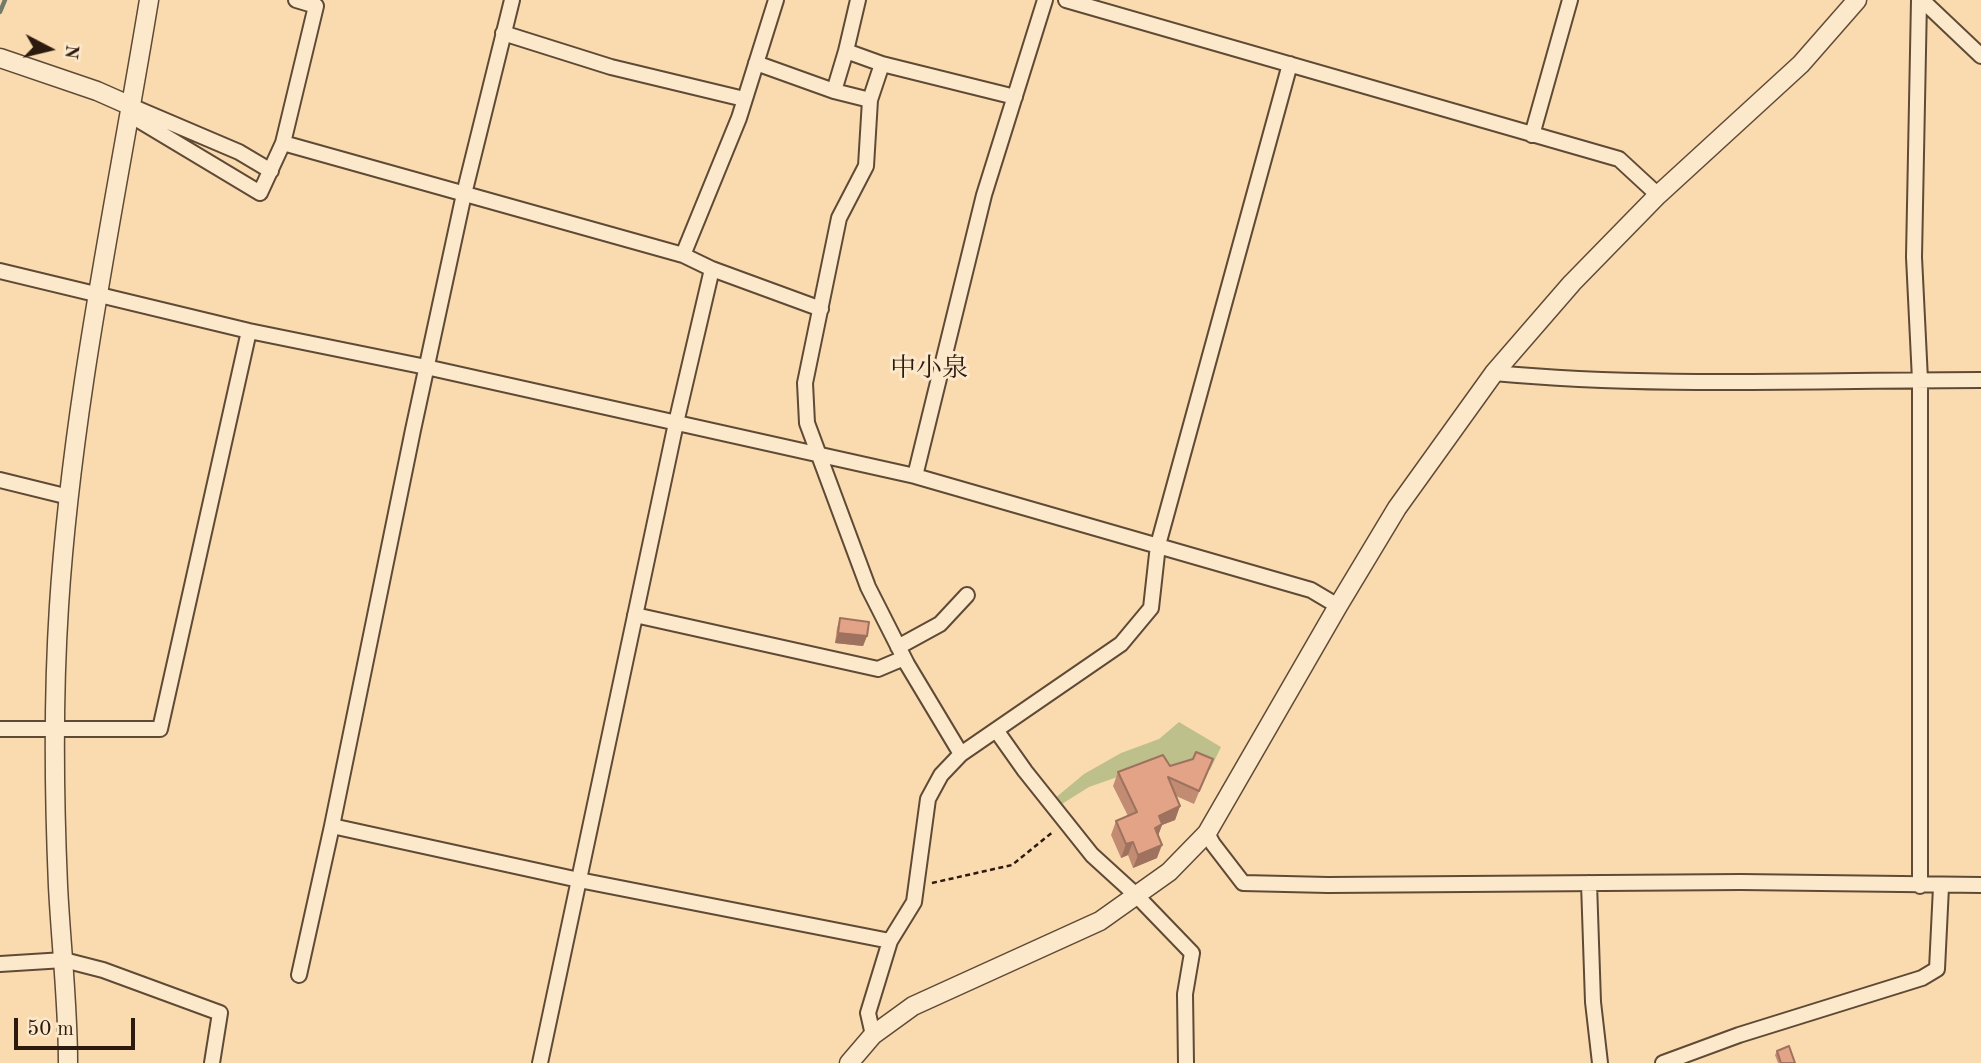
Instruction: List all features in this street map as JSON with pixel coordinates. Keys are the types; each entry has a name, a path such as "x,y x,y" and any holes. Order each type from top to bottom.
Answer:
{"street":[{"path":"68,1063 58,888 54,730 59,607 69,497 99,295 149,0"},
{"path":"0,58 85,86 130,111 260,193 283,143 316,6 296,0"},
{"path":"299,975 426,367 464,194 512,0"},
{"path":"683,255 744,99 776,0"},
{"path":"834,91 858,0"},
{"path":"915,476 984,195 1045,0"},
{"path":"1066,0 1619,159 1658,195"},
{"path":"1532,135 1570,0"},
{"path":"849,1063 873,1035 913,1006 1101,921 1169,872 1208,833 1397,508 1494,373 1572,283 1658,195 1801,64 1857,0"},
{"path":"1921,0 1981,56"},
{"path":"1920,886 1920,380 1914,257 1921,0"},
{"path":"503,33 611,67 744,99"},
{"path":"846,51 882,64 1015,97"},
{"path":"756,63 834,91 870,100"},
{"path":"882,64 870,100 866,166 839,218 805,383 807,423 868,587 901,653 961,754"},
{"path":"873,1035 868,1013 890,941 915,902 928,799 941,775 961,754 1121,644 1151,608 1158,545 1290,64"},
{"path":"130,111 239,152 271,171"},
{"path":"283,143 683,255 712,269 821,309"},
{"path":"540,1063 676,422 712,269"},
{"path":"0,271 249,331 426,367 915,476 1311,590 1338,606"},
{"path":"0,729 160,729 249,331"},
{"path":"1494,373 1567,379 1981,380"},
{"path":"0,480 69,497"},
{"path":"635,615 878,669 940,624 967,595"},
{"path":"996,730 1092,855 1137,896 1192,953 1185,994 1186,1063"},
{"path":"332,826 579,880 890,941"},
{"path":"1208,833 1213,844 1243,883 1981,886"},
{"path":"1589,883 1593,1002 1600,1063"},
{"path":"1663,1063 1692,1058 1739,1035 1922,978 1937,969 1941,887"},
{"path":"0,964 64,960 103,970 220,1013 212,1063"}],"path":[{"path":"916,886 1012,865 1065,822"}],"green space":[{"path":"1179,722 1221,747 1210,770 1191,761 1178,773 1160,762 1089,787 1062,804 1054,799 1084,774 1121,753 1159,739"}],"building":[{"path":"840,618 869,622 867,636 838,633"},
{"path":"1196,752 1213,759 1199,791 1168,777 1180,806 1159,816 1162,824 1155,828 1162,845 1138,855 1133,842 1126,844 1116,821 1137,812 1118,772 1163,755 1170,766 1193,759"},
{"path":"1789,1046 1795,1063 1781,1063 1777,1051"}],"waterway":[{"path":"0,12 5,0"}],"district":[{"name":"中小泉","path":"929,369"}]}
